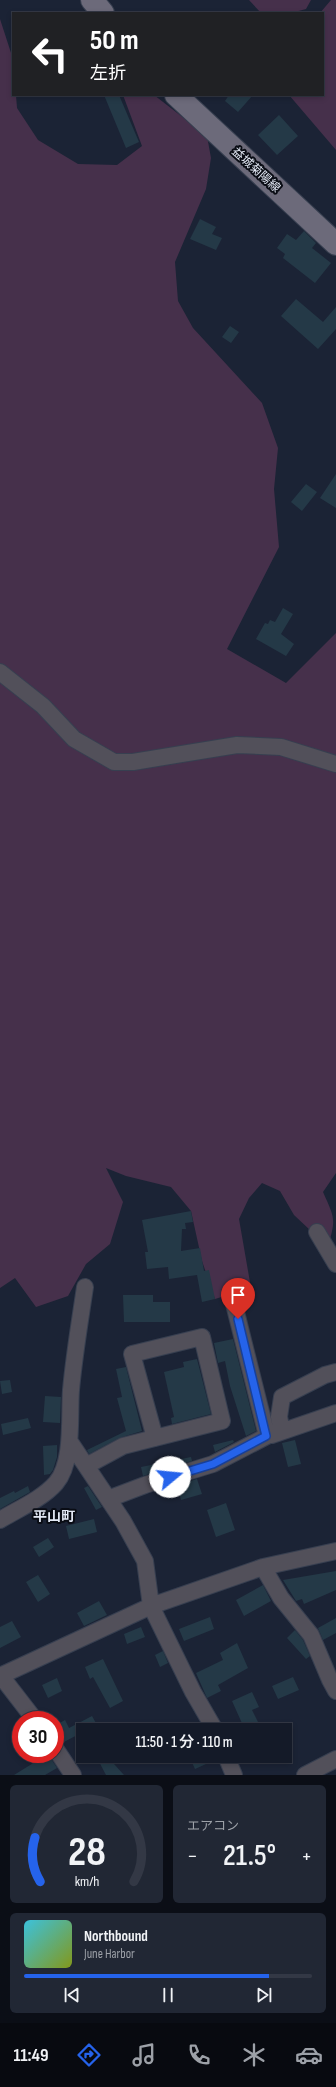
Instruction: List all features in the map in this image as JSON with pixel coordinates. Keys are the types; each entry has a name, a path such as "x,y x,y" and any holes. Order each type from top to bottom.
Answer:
{"main road":[{"name":"益城菊陽線","path":"177,96 336,244"}],"street":[{"path":"0,672 43,706 74,739 114,762 133,762 237,745 281,747 336,764"},
{"path":"317,1232 336,1264"},
{"path":"0,1520 30,1504 56,1482 70,1442 71,1390 85,1287"},
{"path":"234,1304 274,1434"},
{"path":"86,1466 123,1446 155,1438 222,1421 202,1337 132,1354 155,1438"},
{"path":"274,1434 279,1417 282,1397 324,1375 336,1372"},
{"path":"108,1499 145,1485 213,1464 274,1434 336,1413"},
{"path":"70,1442 108,1499 145,1561 151,1606 193,1692 211,1723"},
{"path":"28,1711 1,1676 151,1606 263,1567 336,1551"},
{"path":"263,1567 282,1598 311,1635 336,1691"},
{"path":"305,1775 336,1759"},
{"path":"64,1762 73,1775"},
{"path":"229,1763 234,1775"}],"shaded area":[{"path":"249,0 311,0 306,9 295,12 260,12"},
{"path":"331,0 336,0 336,150 290,96 324,96 324,12 321,12"},
{"path":"0,19 12,56 12,96 16,96 17,108 38,140 78,164 117,165 142,146 123,96 155,96 207,136 211,158 206,189 175,262 178,301 193,328 262,403 278,448 274,489 279,547 227,649 286,683 336,633 336,1173 323,1192 333,1219 328,1247 294,1215 280,1191 262,1183 249,1198 239,1219 251,1288 215,1299 202,1261 191,1211 171,1187 126,1176 106,1168 123,1202 110,1244 86,1264 68,1296 36,1307 15,1278 0,1288"}],"building":[{"path":"104,96 119,96 139,142 126,148"},
{"path":"228,96 252,96 238,112 225,101"},
{"path":"279,115 298,136 277,155 258,135"},
{"path":"200,219 216,227 212,234 222,238 216,250 190,239"},
{"path":"304,231 316,243 312,248 331,263 315,283 283,258 285,254 277,248 287,234 296,240"},
{"path":"296,299 323,322 336,307 336,329 318,349 281,316"},
{"path":"230,326 239,332 231,343 222,337"},
{"path":"336,474 336,508 320,498"},
{"path":"306,484 317,492 302,511 291,502"},
{"path":"283,608 293,614 281,634 294,644 286,656 256,639 265,623 268,624 270,620 275,622"},
{"path":"191,1211 193,1222 185,1223 186,1229 182,1229 181,1251 200,1248 204,1271 209,1270 215,1299 202,1302 197,1275 169,1279 168,1267 147,1269 145,1252 148,1252 142,1220"},
{"path":"123,1295 153,1295 153,1302 170,1302 170,1322 124,1322"},
{"path":"233,1339 256,1431 246,1436 230,1386 225,1361 218,1363 214,1343"},
{"path":"197,1359 211,1414 172,1424 171,1418 174,1417 164,1372 184,1367 183,1362"},
{"path":"126,1367 142,1431 119,1438 89,1454 87,1450 126,1431 117,1398 122,1397 116,1369"},
{"path":"10,1380 12,1392 2,1394 0,1381"},
{"path":"45,1396 61,1397 60,1423 43,1422"},
{"path":"28,1418 31,1428 3,1435 1,1424"},
{"path":"233,1440 234,1442 215,1452 213,1445"},
{"path":"295,1440 301,1464 288,1467 282,1443"},
{"path":"57,1445 57,1457 53,1470 50,1474 44,1475 43,1446"},
{"path":"191,1457 192,1461 143,1476 141,1467"},
{"path":"197,1479 202,1494 181,1500 177,1485"},
{"path":"28,1486 30,1492 0,1509 0,1498 14,1491 15,1493"},
{"path":"88,1486 102,1507 96,1510 84,1488"},
{"path":"226,1503 235,1530 216,1537 207,1510"},
{"path":"94,1519 97,1532 69,1539 66,1526"},
{"path":"48,1538 54,1547 39,1557 33,1547"},
{"path":"336,1571 336,1590 304,1604 302,1599 296,1601 283,1580"},
{"path":"38,1575 50,1594 38,1602 26,1582"},
{"path":"263,1585 271,1601 244,1616 236,1600"},
{"path":"99,1601 107,1615 84,1626 77,1613"},
{"path":"210,1617 214,1629 184,1641 179,1629"},
{"path":"336,1618 336,1633 323,1640 318,1628"},
{"path":"12,1621 21,1637 0,1648 0,1627"},
{"path":"141,1627 145,1637 127,1644 124,1634"},
{"path":"295,1630 303,1640 310,1656 306,1659 287,1638"},
{"path":"237,1643 248,1668 218,1685 221,1691 207,1698 196,1673 223,1660 220,1653"},
{"path":"163,1651 168,1663 160,1667 155,1655"},
{"path":"103,1659 123,1701 110,1708 93,1677 90,1679 85,1667"},
{"path":"293,1677 299,1690 278,1699 272,1686"},
{"path":"57,1678 62,1691 48,1698 42,1685"},
{"path":"252,1692 259,1707 252,1710 258,1723 242,1723 232,1701"},
{"path":"92,1716 96,1723 79,1723"},
{"path":"64,1721 69,1728 76,1724 76,1736 64,1742"},
{"path":"33,1763 54,1763 57,1768 45,1775 14,1775"},
{"path":"100,1763 116,1763 114,1764 124,1775 106,1775"},
{"path":"192,1763 208,1763 195,1769"}],"district":[{"name":"平山町","path":"54,1516"}],"route":[{"path":"170,1477 213,1464 266,1436 238,1319"}]}
